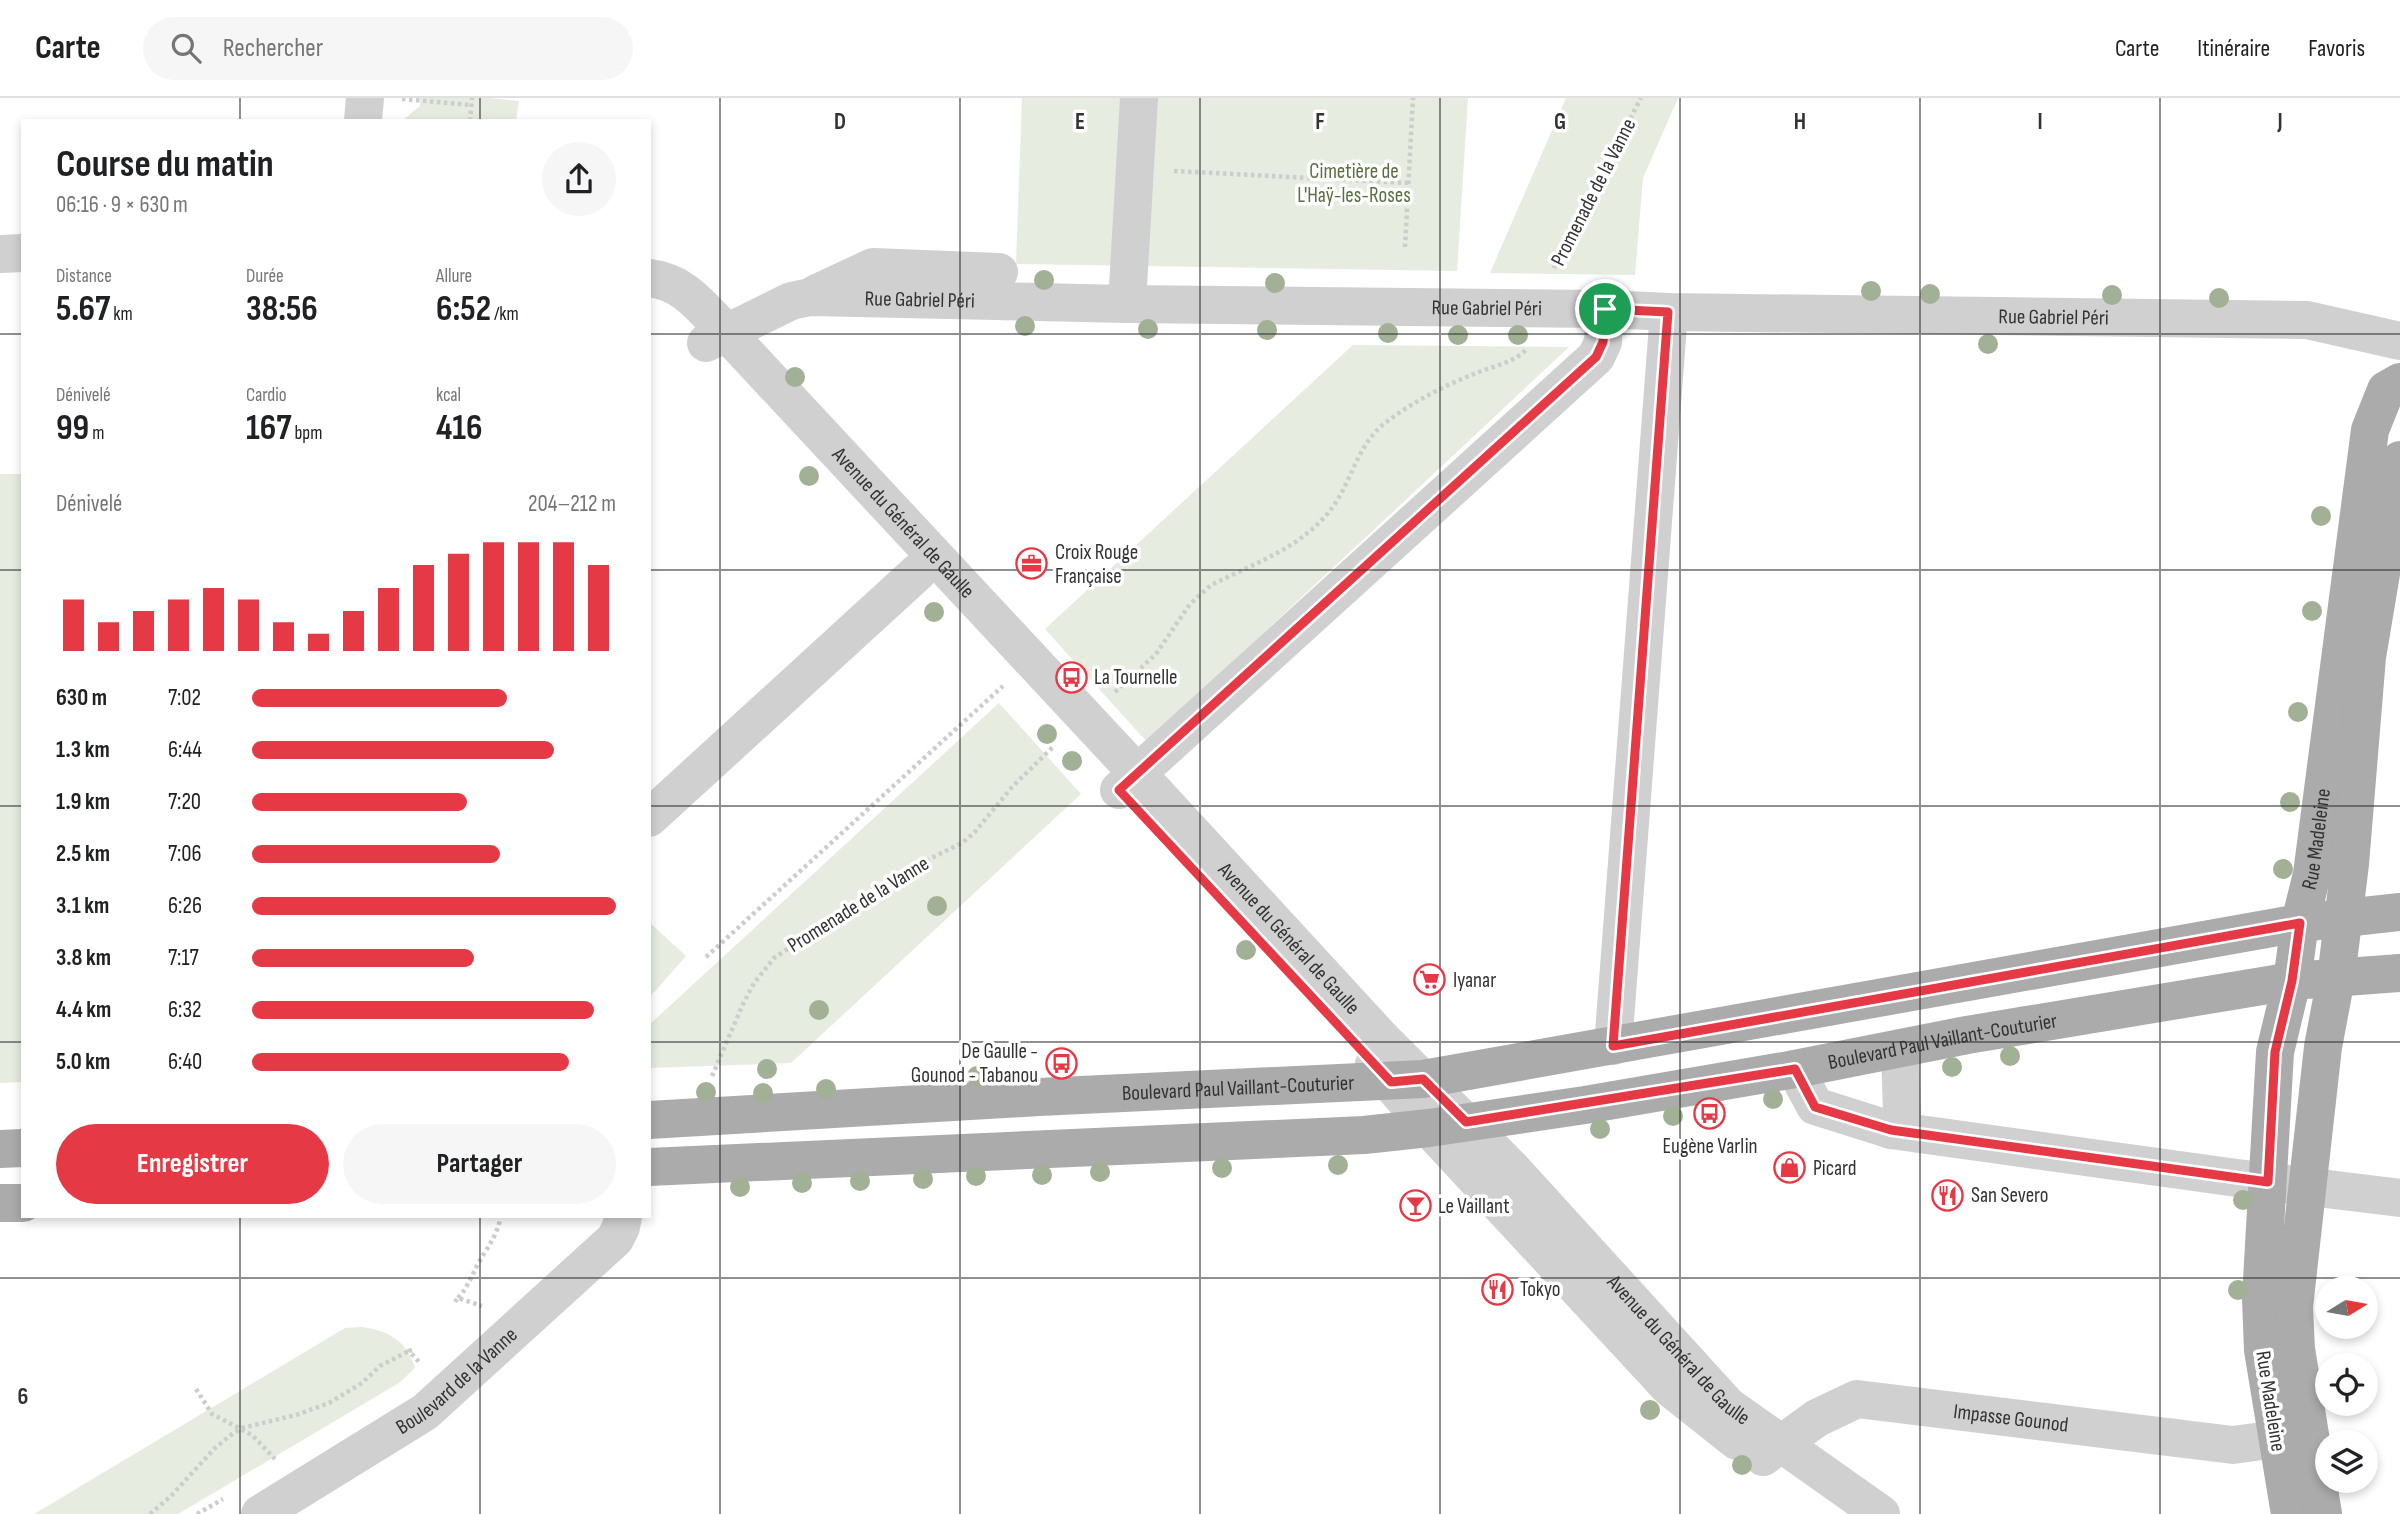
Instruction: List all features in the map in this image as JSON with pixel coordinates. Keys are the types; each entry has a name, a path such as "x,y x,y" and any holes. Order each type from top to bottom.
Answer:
{"main road":[{"name":"Rue Madeleine","path":"2290,1514 2263,1350 2261,1322 2275,1052 2292,981 2300,923 2318,837 2370,430 2386,390 2400,382"},
{"name":"Rue Madeleine","path":"2323,1514 2296,1349 2294,1307 2323,1047 2336,978 2350,864 2367,657 2400,460"},
{"name":"Boulevard Paul Vaillant-Couturier","path":"651,1120 1319,1083 1407,1081 2300,923 2400,912"},
{"name":"Boulevard Paul Vaillant-Couturier","path":"651,1167 1352,1136 1429,1128 1795,1069 1967,1035 2292,981 2400,973"},
{"path":"0,1149 21,1148"},
{"path":"0,1203 21,1203"}],"street":[{"path":"363,119 365,98"},
{"path":"1127,304 1139,98"},
{"path":"0,254 21,253"},
{"path":"810,297 873,267 999,272"},
{"path":"651,278 671,282 680,288 716,337"},
{"name":"Rue Gabriel Péri","path":"716,337 791,301 810,297 1127,304 2307,320 2400,341"},
{"path":"651,300 716,337"},
{"path":"1128,781 1596,357 1603,342 1605,309"},
{"path":"1613,1046 1668,312"},
{"name":"Avenue du Général de Gaulle","path":"716,337 918,572 1014,676 1128,781"},
{"name":"Avenue du Général de Gaulle","path":"716,337 1407,1081 1466,1122 1728,1406 1772,1451 1841,1514"},
{"path":"651,816 918,572"},
{"path":"1891,1130 1902,1114 1900,1048"},
{"path":"1795,1069 1815,1107 1891,1130 2400,1198"},
{"name":"Avenue du Général de Gaulle","path":"1407,1081 1429,1128 1670,1387 1723,1431 1772,1451 1881,1514"},
{"name":"Boulevard de la Vanne","path":"260,1514 425,1412 605,1249 615,1239 623,1218"},
{"name":"Impasse Gounod","path":"1772,1451 1817,1418 1857,1399 2233,1445 2277,1439"}],"path":[{"path":"470,119 472,98"},
{"path":"1405,247 1413,98"},
{"name":"Promenade de la Vanne","path":"1553,271 1567,238 1640,98"},
{"path":"413,100 471,105"},
{"path":"1135,169 1408,183"},
{"path":"1112,695 1156,654 1200,593 1293,544 1314,528 1333,508 1364,447 1384,423 1413,404 1458,381 1511,360 1527,348 1531,340"},
{"path":"706,957 1014,676"},
{"name":"Promenade de la Vanne","path":"712,1077 754,983 783,949 909,869 962,843 974,833 1012,787 1055,745"},
{"path":"485,1306 457,1300 496,1238 500,1220"},
{"path":"150,1514 171,1496 215,1448 242,1428 296,1415 329,1403 362,1383 380,1366 410,1350 419,1362 421,1370"},
{"path":"196,1389 212,1414 242,1428 262,1444 280,1465"}],"green space":[{"path":"420,98 519,101 516,119 404,119 420,106"},
{"name":"Cimetière de L'Haÿ-les-Roses","path":"1022,98 1468,98 1457,271 1016,264"},
{"path":"1566,98 1678,98 1643,178 1635,275 1490,273"},
{"path":"1353,345 1569,347 1147,742 1045,629"},
{"path":"0,474 21,474 21,1082 0,1083"},
{"path":"999,703 1081,794 791,1063 651,1068 651,1023"},
{"path":"651,924 686,956 651,996"},
{"path":"362,1327 381,1331 396,1339 407,1351 415,1368 399,1383 178,1514 34,1514 345,1328"}],"place":[{"name":"Croix Rouge Française","path":"1032,564"},
{"name":"La Tournelle","path":"1071,677"},
{"name":"Iyanar","path":"1430,980"},
{"name":"De Gaulle - Gounod - Tabanou","path":"1061,1063"},
{"name":"Eugène Varlin","path":"1710,1114"},
{"name":"Picard","path":"1790,1168"},
{"name":"San Severo","path":"1948,1195"},
{"name":"Le Vaillant","path":"1415,1206"},
{"name":"Tokyo","path":"1497,1289"}],"route":[{"path":"1605,309 1668,312 1613,1046 2300,923 2292,981 2275,1052 2268,1182 1891,1130 1815,1107 1795,1069 1466,1122 1423,1079 1391,1082 1119,790 1596,357 1603,342 1605,309"}]}
